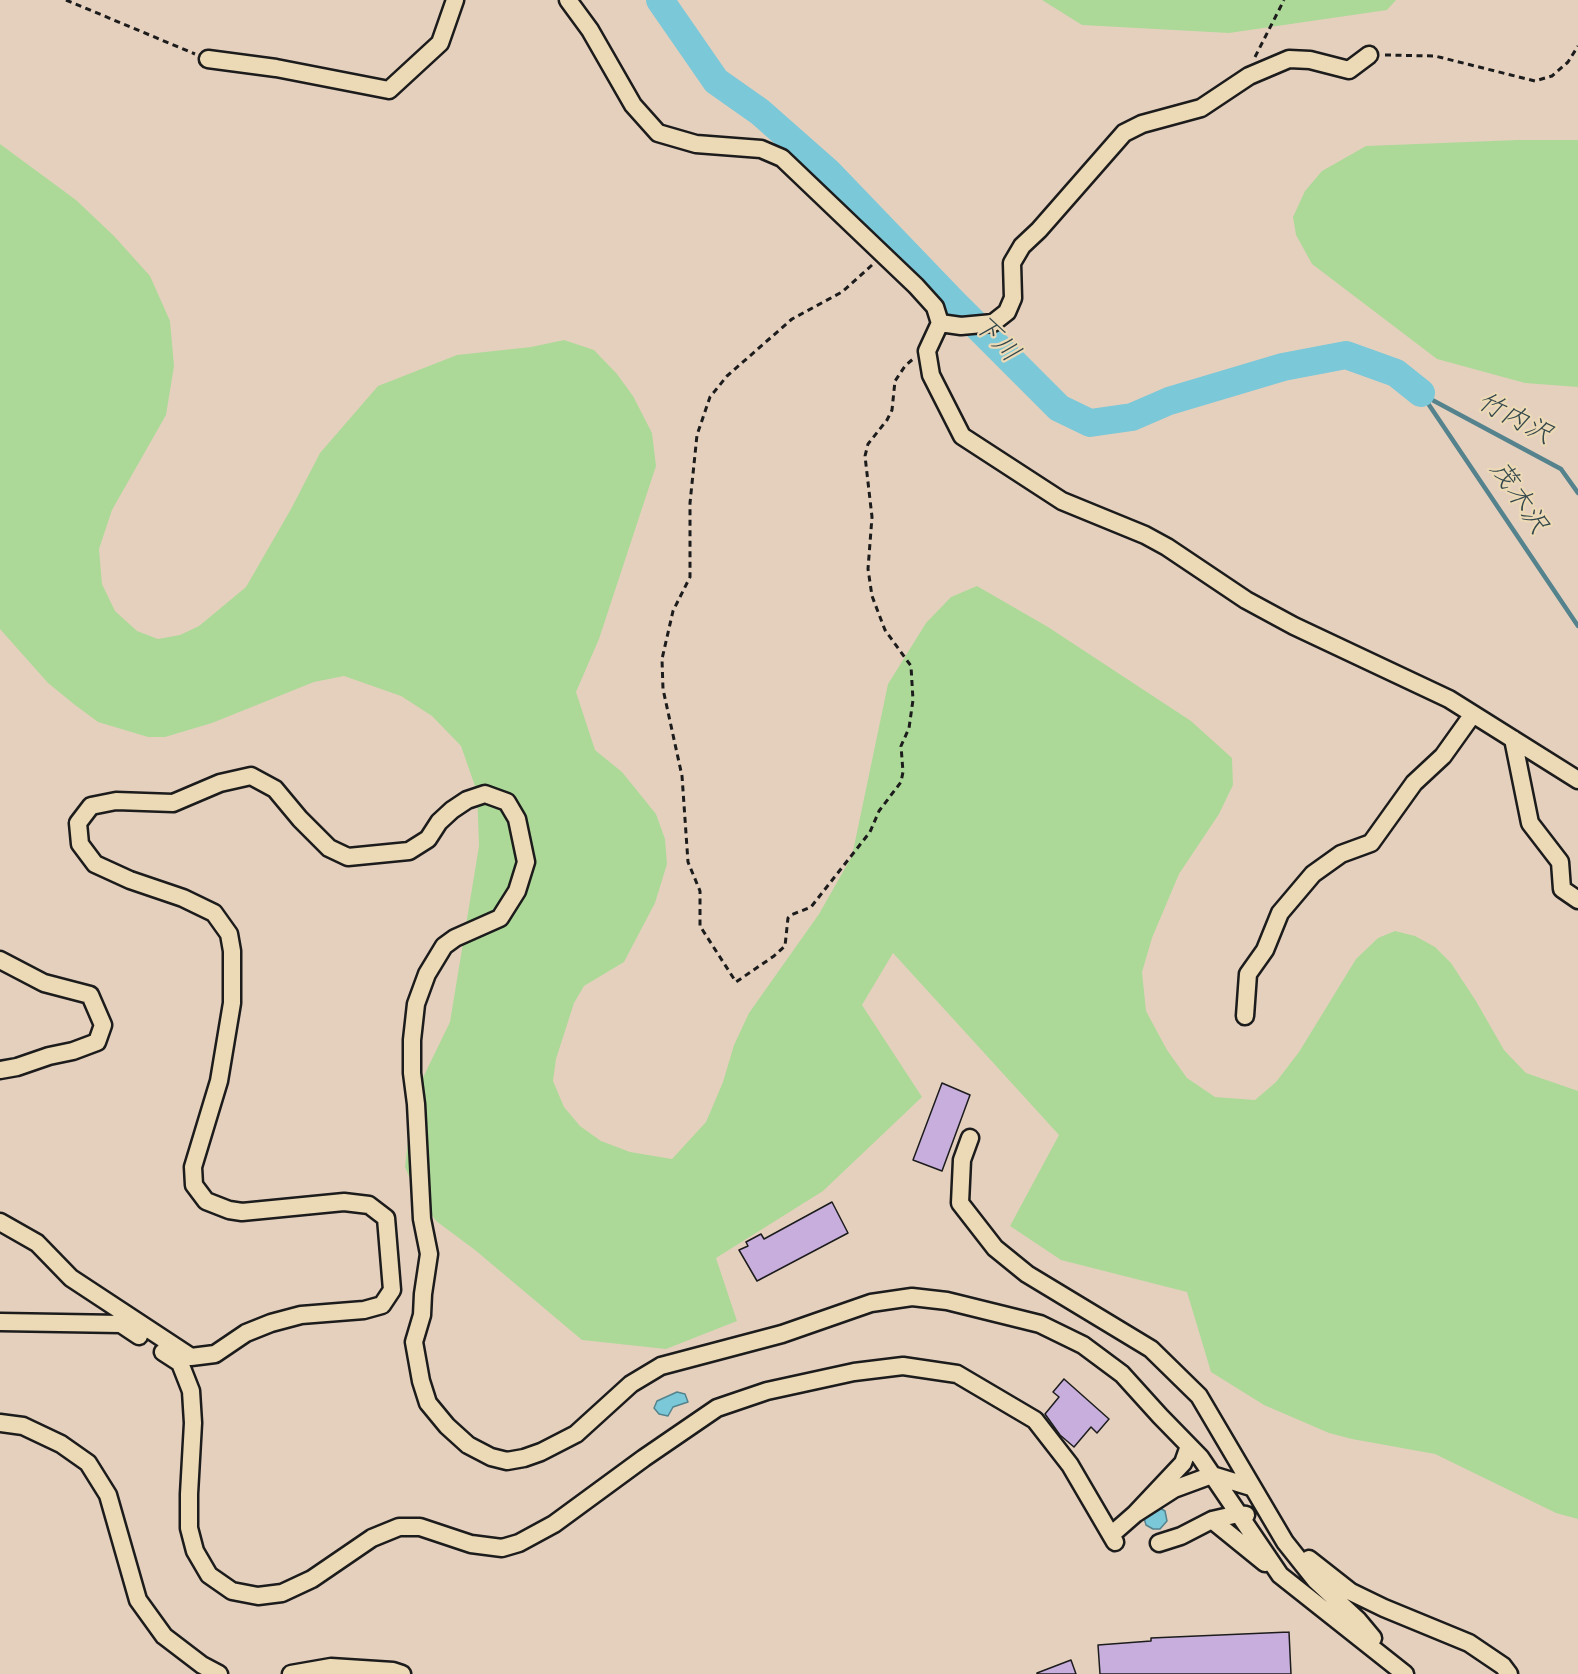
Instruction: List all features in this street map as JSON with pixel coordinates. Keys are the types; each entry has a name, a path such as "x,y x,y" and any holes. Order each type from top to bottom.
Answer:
{"street":[{"path":"208,59 276,68 389,90 440,43 455,0"},
{"path":"568,0 590,30 633,105 658,133 696,144 761,149 783,158 882,252 935,307 940,323 927,351 931,375 962,435 1062,501 1144,535 1167,547 1245,600 1449,699 1578,780"},
{"path":"940,323 961,326 993,323 1007,312 1013,298 1012,263 1022,246 1039,230 1124,133 1142,124 1201,108 1249,76 1289,59 1310,60 1349,70 1369,55"},
{"path":"1245,1016 1248,974 1265,950 1280,913 1313,874 1341,854 1371,843 1414,783 1443,756 1473,714"},
{"path":"1513,739 1530,823 1560,862 1562,889 1578,900"},
{"path":"0,1222 37,1243 71,1278 191,1357 215,1354 246,1333 271,1323 301,1315 364,1310 382,1305 392,1290 386,1218 369,1205 344,1202 242,1212 229,1210 206,1201 194,1185 193,1167 219,1081 232,1004 232,951 229,934 214,913 183,898 130,880 94,864 80,844 78,823 91,806 116,801 173,803 220,783 251,776 275,789 328,848 348,857 409,851 428,839 439,822 452,810 467,800 485,794 507,802 517,819 526,862 517,891 500,918 455,938 444,946 427,974 416,1004 412,1040 412,1073 416,1104 422,1219 429,1254 422,1315 414,1342 421,1381 428,1403 447,1426 468,1446 491,1457 507,1461 541,1452 576,1434 631,1384 661,1366 782,1335 871,1303 912,1297 946,1301 1040,1324 1083,1345 1122,1374 1200,1457 1280,1575"},
{"path":"0,960 44,983 90,995 103,1025 97,1042 73,1051 0,1070"},
{"path":"970,1138 962,1160 960,1203 995,1248 1027,1274 1151,1349 1198,1396 1285,1542 1316,1581 1358,1620 1392,1662"},
{"path":"0,1322 121,1324 180,1363 191,1391 194,1423 189,1528 195,1551 209,1575 232,1591 258,1596 282,1593 312,1579 372,1538 399,1527 420,1527 471,1544 502,1548 519,1544 554,1524 717,1408 767,1391 854,1372 903,1365 957,1374 1035,1420 1070,1465 1113,1539 1183,1463 1189,1446"},
{"path":"0,1424 23,1426 61,1444 88,1463 108,1495 138,1600 164,1636 202,1665 219,1674"},
{"path":"1135,1514 1174,1489 1212,1475 1251,1487"},
{"path":"1159,1543 1181,1536 1212,1520 1238,1514 1271,1520 1313,1563 1351,1592 1469,1643 1503,1666 1509,1674"},
{"path":"1212,1520 1406,1674"},
{"path":"291,1674 331,1667 393,1671 402,1674"}],"path":[{"path":"66,0 208,59"},
{"path":"1249,76 1260,46 1284,0"},
{"path":"1369,55 1435,56 1535,81 1552,76 1568,62 1578,46"},
{"path":"882,252 875,263 842,292 792,319 727,376 710,397 697,435 690,503 690,577 673,610 662,658 663,689 682,776 688,862 700,891 700,926 736,982 774,957 785,946 788,918 811,908 870,832 879,811 901,782 903,772 901,746 909,728 914,700 911,666 885,630 872,596 868,569 872,517 866,456 868,444 892,410 895,381 905,366 918,354 927,351"}],"green space":[{"path":"1042,0 1396,0 1387,10 1229,33 1082,25"},
{"path":"1578,140 1578,387 1525,383 1437,359 1312,264 1296,235 1293,217 1305,191 1322,171 1366,146"},
{"path":"0,144 76,200 114,236 150,276 170,321 174,366 166,415 112,510 99,549 102,584 115,611 137,631 158,639 180,635 199,626 246,587 320,453 378,386 457,355 531,347 564,340 594,350 617,374 633,396 652,433 656,466 599,639 576,692 595,750 622,772 656,814 665,839 667,864 655,903 624,962 584,986 574,1003 556,1059 553,1081 564,1107 580,1126 601,1141 630,1152 672,1159 706,1122 723,1082 734,1045 749,1013 819,914 852,856 888,684 926,623 951,597 977,586 1048,627 1191,721 1232,758 1233,785 1219,814 1179,874 1152,938 1142,972 1146,1011 1167,1050 1187,1078 1215,1097 1255,1100 1276,1082 1299,1052 1356,959 1378,938 1395,931 1415,936 1435,947 1451,963 1504,1050 1526,1073 1578,1091 1578,1519 1556,1513 1435,1454 1329,1433 1264,1405 1211,1372 1187,1292 1061,1260 1010,1226 1059,1135 893,953 862,1005 922,1097 823,1191 716,1258 737,1321 666,1349 582,1340 475,1250 436,1221 416,1193 405,1167 413,1098 450,1022 479,846 477,792 461,746 432,716 401,696 344,676 314,682 212,723 165,737 148,737 98,722 48,683 0,629"}],"water":[{"path":"677,1392 685,1394 688,1402 673,1407 668,1416 659,1414 654,1408 657,1401"},
{"path":"1158,1507 1165,1511 1167,1521 1160,1529 1153,1529 1146,1525 1144,1518"}],"building":[{"path":"942,1083 970,1095 942,1171 913,1160"},
{"path":"832,1202 848,1233 757,1281 739,1250 748,1246 746,1242 761,1234 764,1239"},
{"path":"1064,1379 1109,1419 1097,1433 1091,1427 1074,1447 1060,1435 1045,1414 1059,1397 1053,1392"},
{"path":"1289,1632 1291,1674 1100,1674 1098,1645 1151,1641 1151,1638"},
{"path":"1071,1660 1076,1674 1037,1674 1037,1673"}],"waterway":[{"name":"下川","path":"660,0 716,81 760,112 828,172 1059,408 1090,423 1132,417 1169,401 1283,367 1346,355 1396,373 1421,393"},
{"name":"茂木沢","path":"1421,393 1578,626"},
{"name":"竹内沢","path":"1423,395 1561,469 1578,493"}]}
